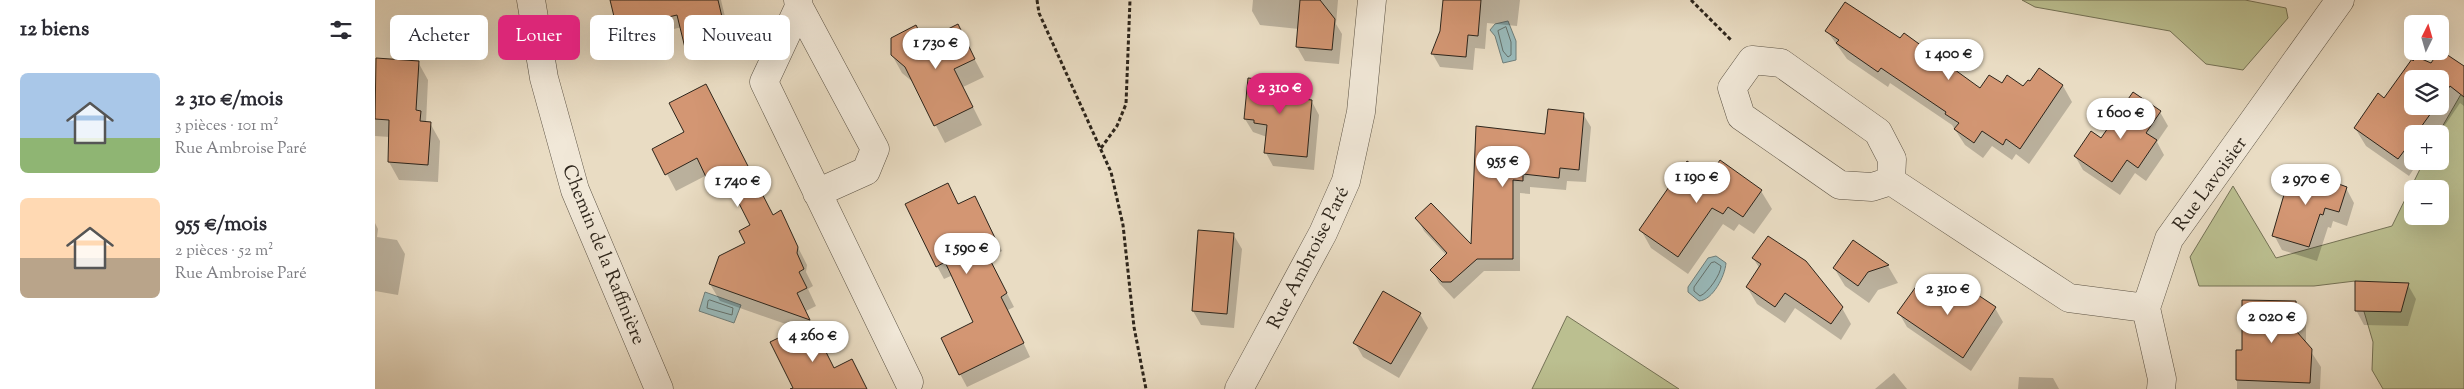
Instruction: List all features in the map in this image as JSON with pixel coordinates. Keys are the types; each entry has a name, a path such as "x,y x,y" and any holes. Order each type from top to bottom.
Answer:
{"street":[{"name":"Chemin de la Raffinière","path":"531,0 544,78 575,190 659,389"},
{"name":"Rue Ambroise Paré","path":"1239,389 1323,233 1346,181 1361,112 1372,0"},
{"name":"Rue Lavoisier","path":"2145,308 2169,239 2340,0"},
{"path":"799,3 875,149 866,170 817,193"},
{"path":"799,3 763,82 909,382"},
{"path":"1752,60 1781,63 1878,132 1892,159 1891,181 1872,187 1840,185 1741,116 1732,88 1752,60"},
{"path":"1891,181 2069,298 2145,308 2162,379 2161,389"}],"path":[{"path":"1037,0 1039,13 1111,172 1123,225 1134,327 1146,389"},
{"path":"1101,149 1117,126 1125,104 1130,0"},
{"path":"1691,0 1711,22 1752,60"}],"green space":[{"path":"2022,0 2245,0 2286,8 2288,18 2243,70 2206,64 2170,31 2035,7"},
{"path":"2464,89 2464,389 2383,389 2372,370 2373,342 2355,281 2314,286 2199,286 2190,257 2233,186 2276,258 2392,226 2404,202 2404,225 2449,225 2449,180 2415,180 2420,170 2449,170 2449,125 2443,125"},
{"path":"1567,316 1679,389 1532,389"}],"water":[{"path":"1508,21 1516,41 1516,60 1503,63 1495,36 1490,30 1495,24"},
{"path":"1716,256 1726,263 1723,274 1713,292 1704,300 1699,301 1688,292 1688,287 1708,258"},
{"path":"705,292 741,305 734,323 699,311"}],"building":[{"path":"610,0 718,0 722,15 684,15 684,44 677,15 614,15"},
{"path":"1300,0 1320,0 1335,19 1332,50 1296,47"},
{"path":"1443,0 1481,0 1478,36 1468,35 1466,57 1431,54 1440,31"},
{"path":"1845,2 1900,38 1904,33 1980,88 1989,75 2002,83 2007,75 2023,86 2028,80 2030,81 2039,68 2063,85 2020,149 2006,139 2003,145 1982,131 1974,143 1954,129 1959,123 1945,114 1946,112 1881,68 1878,72 1836,43 1839,40 1825,31"},
{"path":"958,24 975,59 954,69 973,107 934,126 905,67 891,55 891,38 916,25 924,41"},
{"path":"2449,56 2464,66 2464,97 2450,86 2449,88 2449,70 2404,70 2411,60 2424,60 2431,63 2433,60 2449,60"},
{"path":"376,58 419,61 416,110 421,111 420,121 431,122 428,165 388,162 389,120 375,119"},
{"path":"2404,70 2404,115 2430,115 2422,125 2404,125 2404,151 2398,159 2354,128 2378,93 2384,98"},
{"path":"1248,78 1304,84 1302,99 1312,100 1307,157 1264,153 1267,125 1254,123 1254,120 1244,119"},
{"path":"706,84 773,215 781,210 798,247 797,253 804,269 799,272 807,288 797,293 810,320 709,284 719,256 745,243 739,231 750,225 721,168 706,177 697,158 665,175 652,149 684,132 669,103"},
{"path":"2133,92 2161,111 2146,133 2157,140 2138,168 2127,160 2112,182 2074,156 2091,131 2101,138"},
{"path":"1548,109 1584,113 1579,170 1560,168 1559,178 1523,174 1523,181 1513,180 1513,259 1477,259 1451,282 1442,282 1430,270 1447,253 1415,218 1431,203 1471,244 1476,126 1545,134"},
{"path":"1720,160 1762,190 1743,217 1728,207 1723,214 1712,208 1678,257 1639,230 1687,161 1709,176"},
{"path":"2292,167 2347,187 2339,212 2325,208 2323,215 2320,214 2309,247 2272,236"},
{"path":"948,183 958,204 975,196 995,238 982,244 1007,293 1001,297 1024,343 959,375 941,338 973,322 945,262 936,267 905,204"},
{"path":"1198,230 1234,233 1227,314 1192,311"},
{"path":"1768,236 1806,261 1843,307 1831,324 1785,293 1775,307 1746,287 1761,264 1752,258"},
{"path":"1853,240 1889,265 1868,272 1858,286 1833,268"},
{"path":"1920,281 1950,301 1959,288 1963,291 1966,287 1996,307 1963,358 1897,313"},
{"path":"2355,281 2409,283 2401,312 2355,311"},
{"path":"1383,291 1421,313 1391,364 1353,343"},
{"path":"2242,300 2296,301 2297,332 2312,349 2310,383 2236,380 2236,350 2242,350"},
{"path":"811,322 834,368 852,359 867,389 790,389 793,388 770,342"}]}
